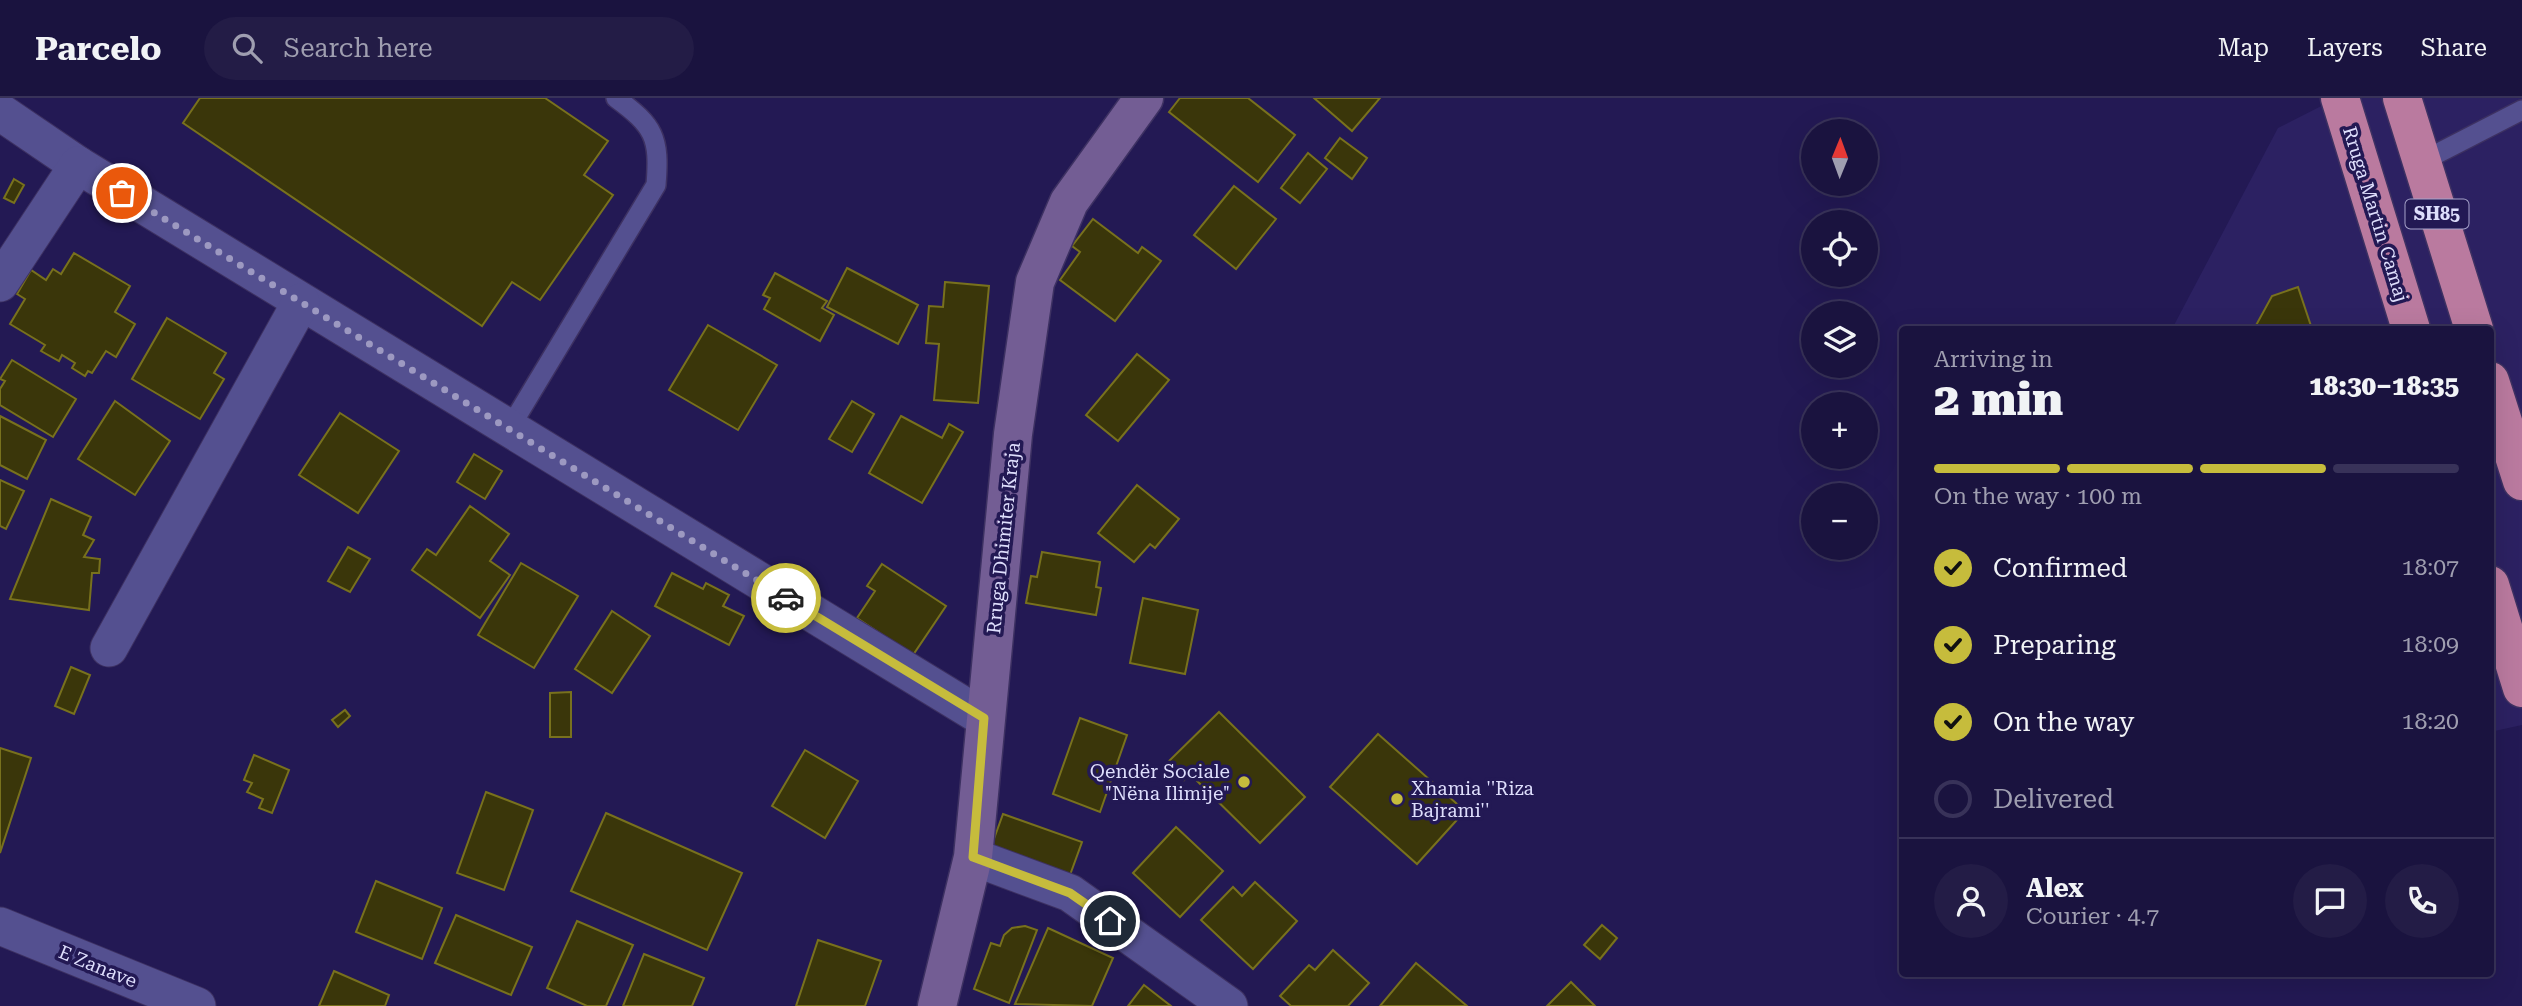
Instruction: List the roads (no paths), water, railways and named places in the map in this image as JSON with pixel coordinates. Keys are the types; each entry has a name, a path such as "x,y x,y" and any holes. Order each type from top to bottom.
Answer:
{"highway":[{"name":"Rruga Martin Camaj","path":"2340,98 2410,326"},
{"name":"SH85","path":"2402,98 2473,326"},
{"path":"2494,394 2522,481"},
{"path":"2494,598 2522,688"}],"street":[{"name":"Rruga Dhimiter Kraja","path":"937,1006 973,857 984,718 1013,434 1035,282 1069,202 1144,98"},
{"path":"0,112 78,165 984,718"},
{"path":"0,283 78,165"},
{"path":"109,648 301,302"},
{"path":"973,857 1070,893 1228,1006"},
{"name":"E Zanave","path":"0,926 197,1006"}],"lane":[{"path":"509,429 656,185 658,161 654,140 645,119 616,98"},
{"path":"2421,162 2522,110"}],"place":[{"name":"Qendër Sociale \"Nëna Ilimije\"","path":"1244,782"},
{"name":"Xhamia ''Riza Bajrami''","path":"1397,799"}]}
